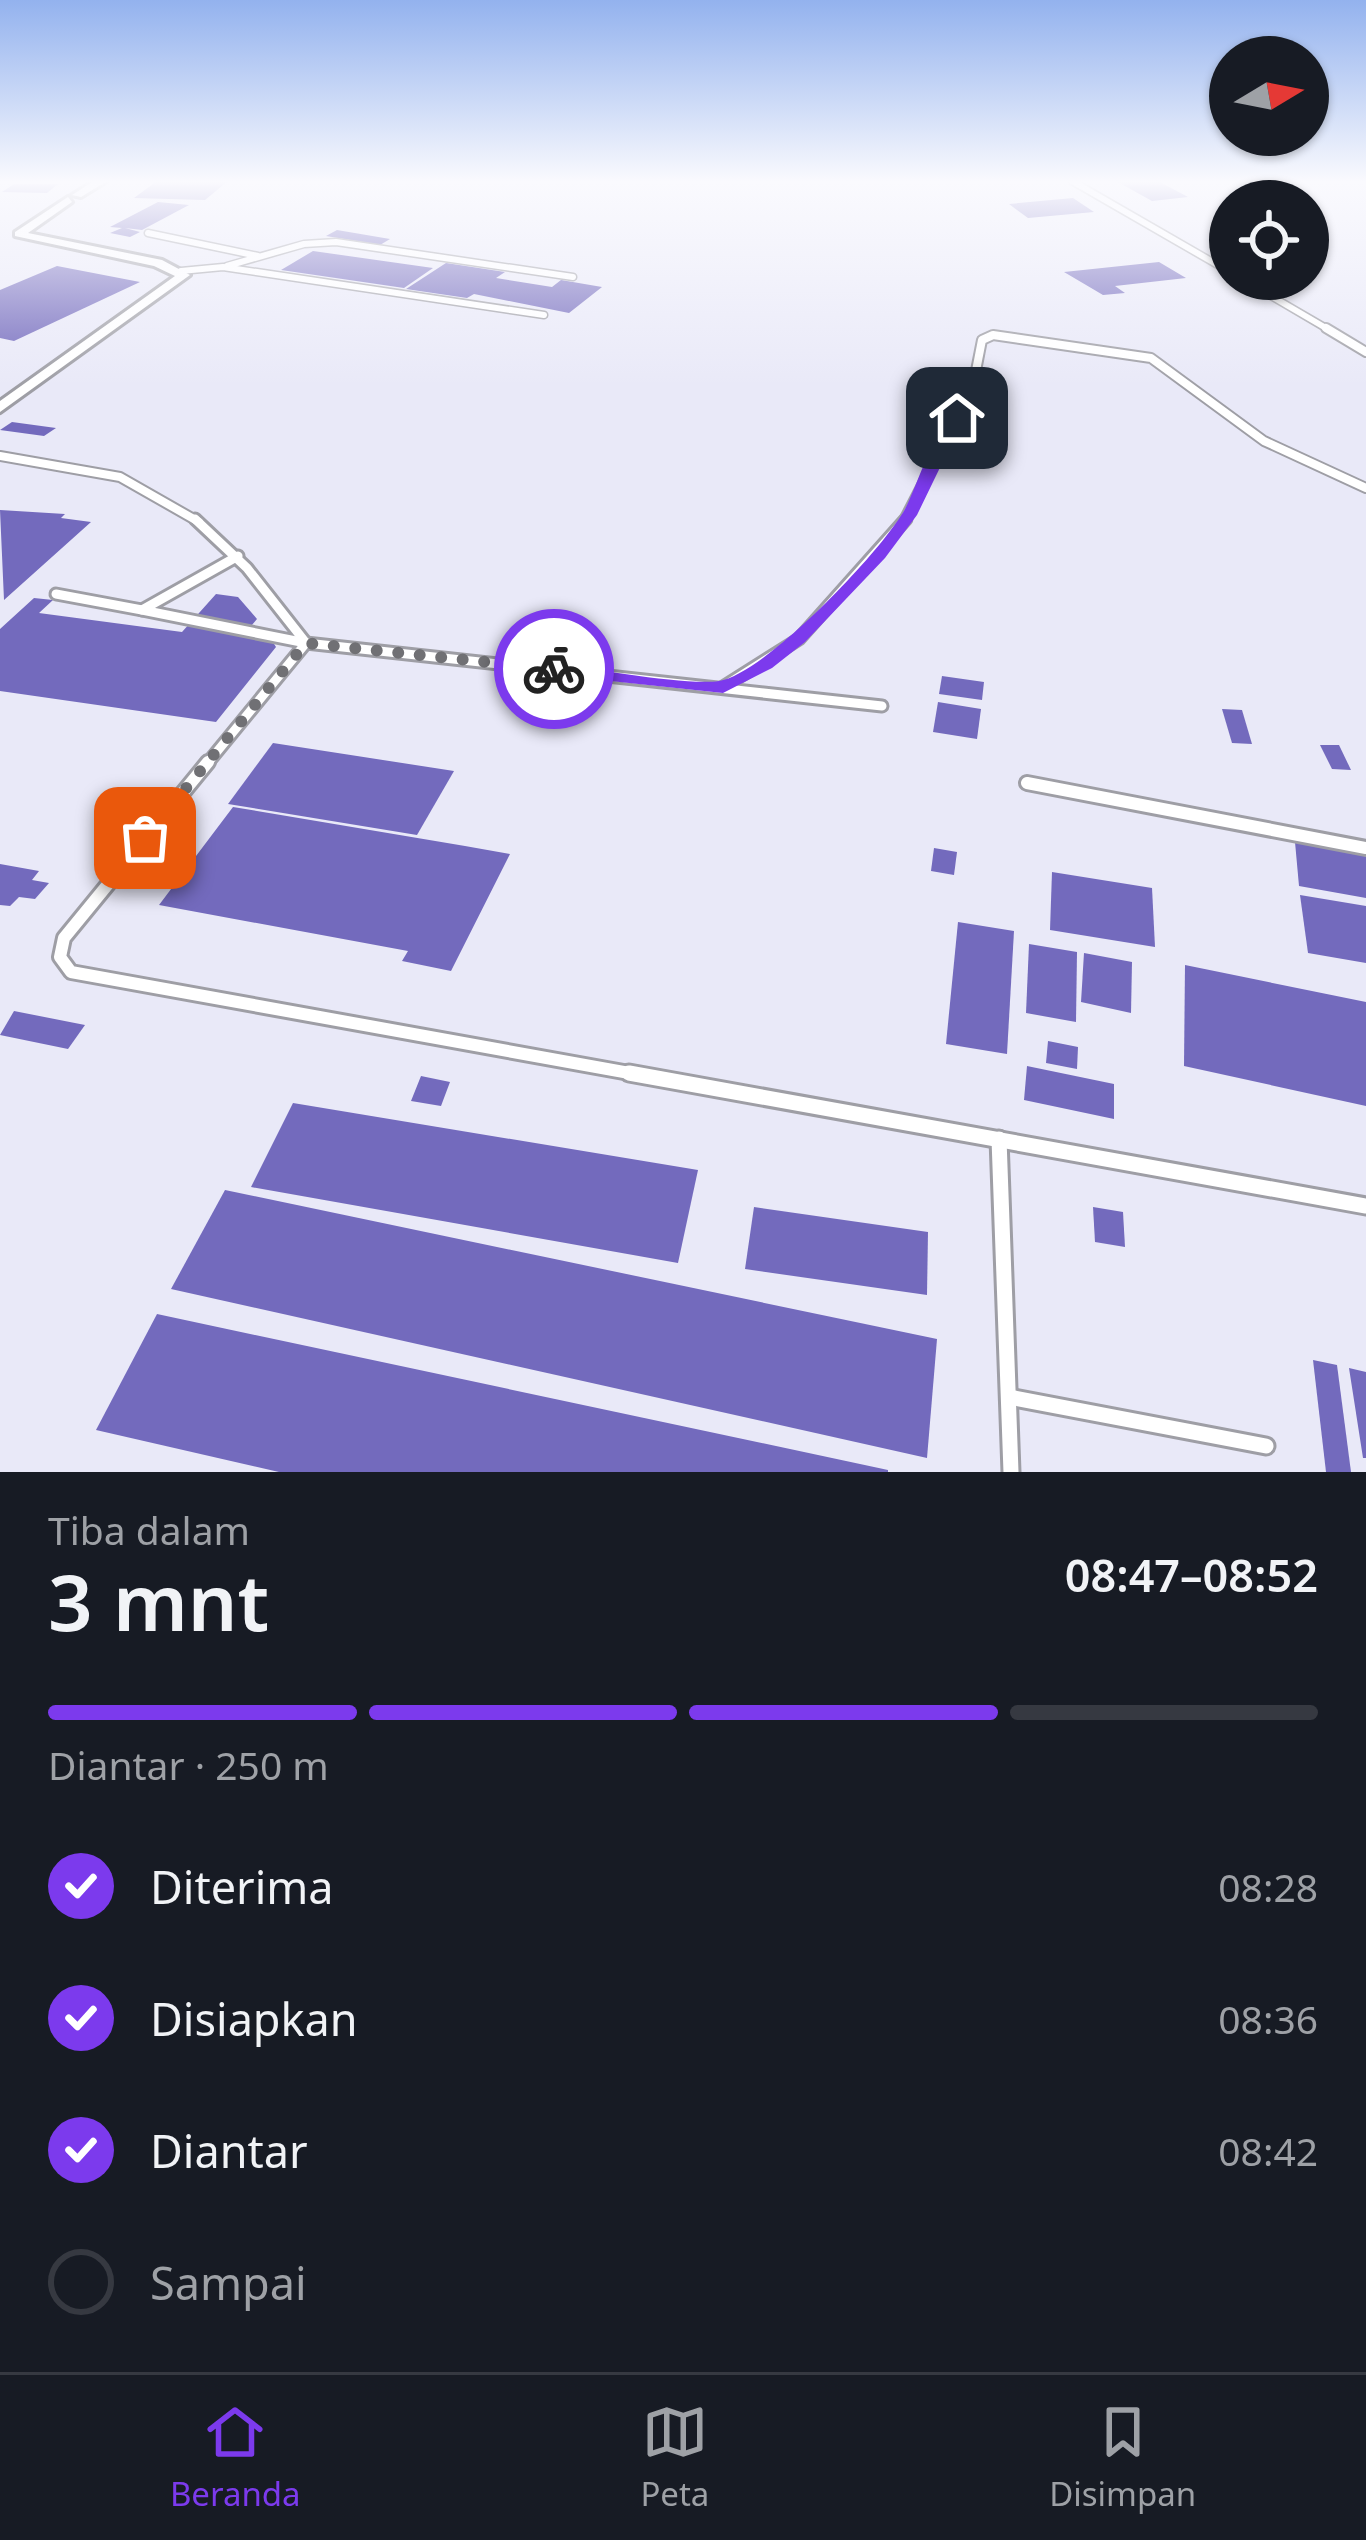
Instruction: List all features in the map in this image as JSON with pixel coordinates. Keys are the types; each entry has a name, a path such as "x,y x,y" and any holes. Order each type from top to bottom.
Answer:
{"street":[{"path":"0,408 177,284 181,271 88,250"}],"lane":[{"path":"230,250 261,256"},
{"path":"181,271 224,267 295,250"},
{"path":"388,250 573,277"},
{"path":"224,267 544,315"},
{"path":"1278,300 1366,352"},
{"path":"723,687 799,639 909,515 973,386 978,349 993,335 1151,358 1264,441 1366,488"},
{"path":"0,456 123,478 199,522 238,556 306,643"},
{"path":"142,610 238,556"},
{"path":"56,594 306,643 882,706"},
{"path":"306,643 64,938 60,957 70,973 1366,1206"},
{"path":"1027,783 1366,848"},
{"path":"999,1139 1011,1472"},
{"path":"1009,1397 1265,1446"}],"shaded area":[{"path":"0,250 1209,250 1209,300 1329,300 1329,250 1366,250 1366,1472 0,1472"}],"building":[{"path":"313,251 433,268 404,288 281,270"},
{"path":"1159,262 1186,278 1115,286 1125,293 1103,295 1064,272"},
{"path":"446,263 505,272 496,278 552,287 561,280 602,287 569,313 474,294 467,298 406,289"},
{"path":"57,266 140,282 14,341 0,338 0,290"},
{"path":"12,422 56,428 44,436 0,430"},
{"path":"0,510 65,514 61,518 91,522 4,600"},
{"path":"216,594 238,597 257,619 245,633 269,636 276,647 216,722 0,691 0,629 34,598 53,600 39,613 182,632"},
{"path":"942,676 984,682 982,700 939,694"},
{"path":"938,702 981,709 977,739 933,732"},
{"path":"1222,709 1242,710 1252,744 1232,743"},
{"path":"273,743 454,771 417,835 228,804"},
{"path":"1320,745 1339,745 1351,770 1332,769"},
{"path":"233,807 510,854 451,971 402,961 408,951 159,905"},
{"path":"1295,842 1366,855 1366,898 1299,886"},
{"path":"934,848 957,852 954,875 931,871"},
{"path":"0,864 39,871 32,880 49,883 35,899 19,897 10,906 0,905"},
{"path":"1052,872 1152,888 1155,947 1050,930"},
{"path":"1300,895 1366,906 1366,963 1308,953"},
{"path":"958,922 1014,931 1007,1054 946,1044"},
{"path":"1029,944 1077,952 1076,1022 1026,1013"},
{"path":"1084,953 1132,962 1131,1013 1081,1002"},
{"path":"1185,965 1366,1002 1366,1106 1184,1066"},
{"path":"14,1011 85,1025 68,1049 0,1035"},
{"path":"1048,1041 1078,1047 1077,1069 1046,1063"},
{"path":"1027,1066 1114,1084 1114,1119 1024,1100"},
{"path":"421,1076 450,1082 441,1106 411,1101"},
{"path":"293,1103 698,1170 678,1263 251,1187"},
{"path":"225,1190 937,1339 927,1458 171,1289"},
{"path":"754,1207 928,1232 927,1295 745,1269"},
{"path":"1093,1207 1123,1212 1125,1247 1095,1242"},
{"path":"157,1314 888,1472 279,1472 96,1430"},
{"path":"1313,1360 1337,1365 1351,1472 1326,1472"},
{"path":"1349,1368 1366,1372 1366,1458 1363,1458"}],"way so far":[{"path":"145,838 306,643 554,669"}],"route":[{"path":"554,669 723,687 766,664 799,639 879,554 909,515 957,418"}]}
